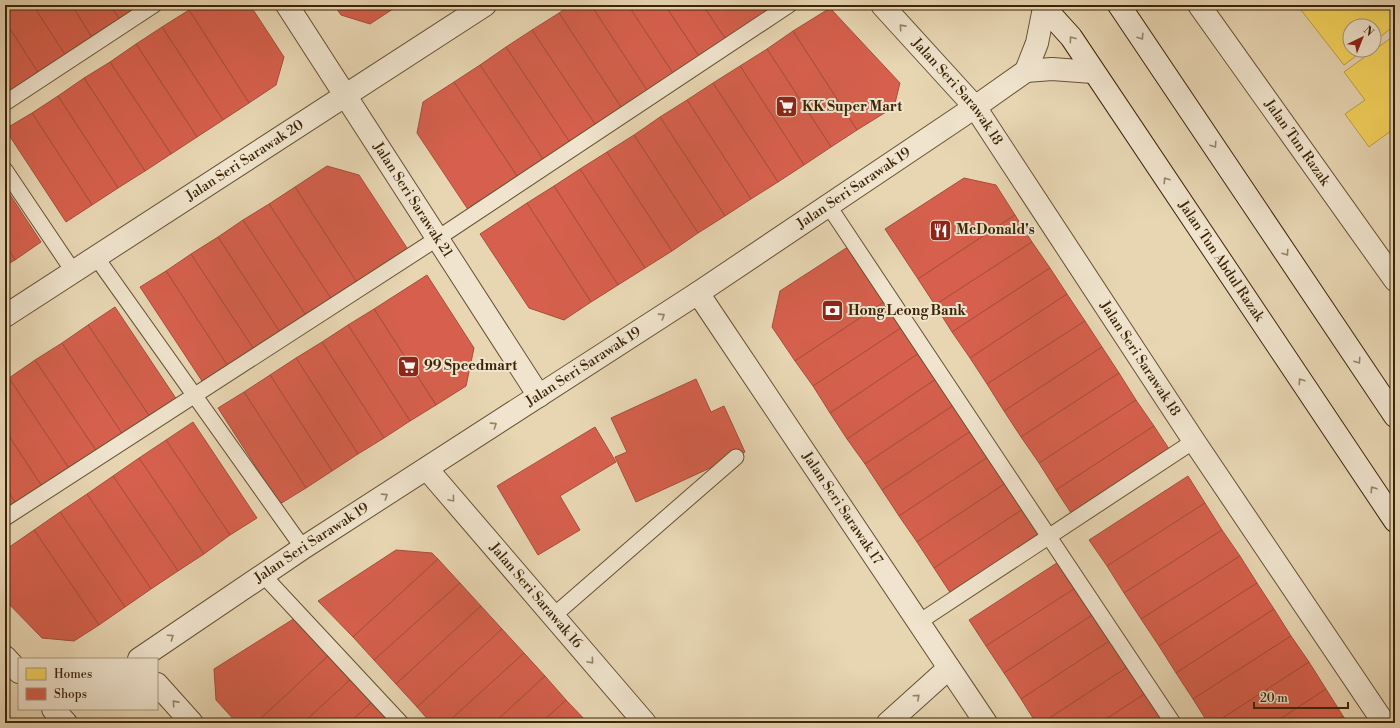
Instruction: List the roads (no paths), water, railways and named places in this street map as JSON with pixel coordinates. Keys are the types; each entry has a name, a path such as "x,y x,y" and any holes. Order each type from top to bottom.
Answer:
{"street":[{"name":"Jalan Seri Sarawak 21","path":"287,5 539,396"},
{"name":"Jalan Seri Sarawak 20","path":"5,316 485,5"},
{"name":"Jalan Seri Sarawak 18","path":"882,5 975,107 1194,441 1384,723"},
{"path":"1119,5 1395,416"},
{"name":"Jalan Tun Razak","path":"1199,5 1395,280"},
{"path":"1043,6 1037,43 1026,71 1052,69 1093,72"},
{"name":"Jalan Tun Abdul Razak","path":"1043,6 1071,37 1395,521"},
{"name":"Jalan Seri Sarawak 19","path":"140,658 303,548 698,293 975,107 1026,71"},
{"name":"Jalan Seri Sarawak 17","path":"698,293 986,723"},
{"name":"Jalan Seri Sarawak 16","path":"426,469 552,617 645,723"},
{"path":"5,657 18,671"},
{"path":"888,723 949,668"},
{"path":"158,685 192,723"}],"lane":[{"path":"5,103 154,5"},
{"path":"5,518 438,238 789,5"},
{"path":"5,170 73,271"},
{"path":"828,205 1173,723"},
{"path":"96,257 303,548"},
{"path":"919,622 1194,441"},
{"path":"552,617 736,457"},
{"path":"263,575 401,723"}],"place":[{"name":"KK Super Mart","path":"787,107"},
{"name":"McDonald's","path":"940,230"},
{"name":"Hong Leong Bank","path":"832,311"},
{"name":"99 Speedmart","path":"409,366"}]}
